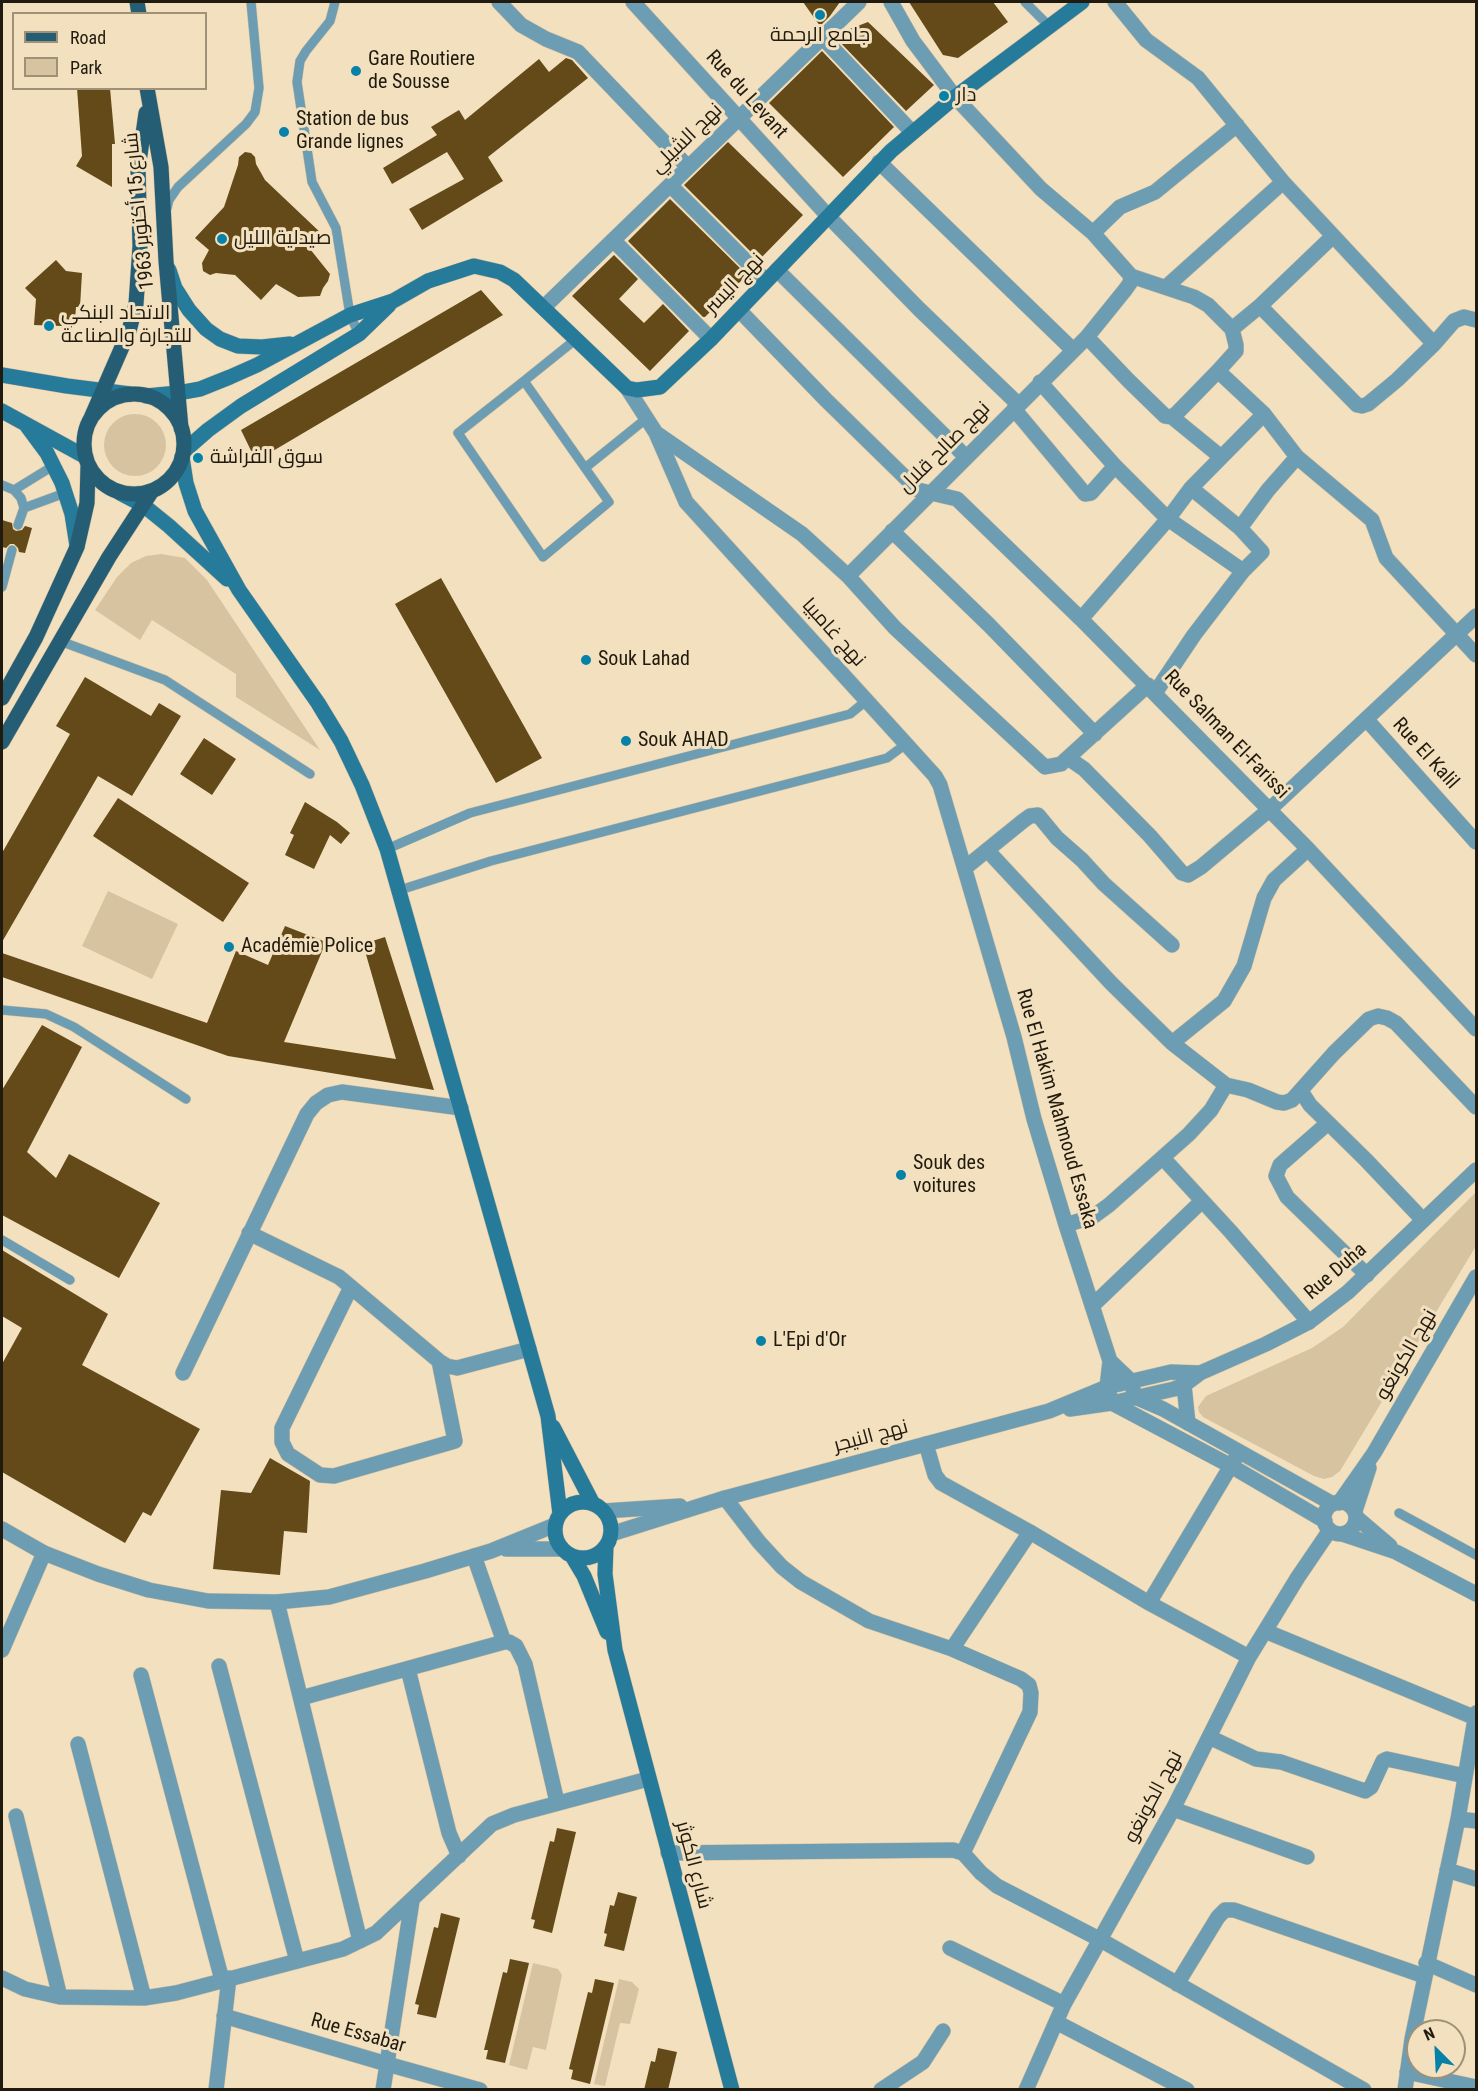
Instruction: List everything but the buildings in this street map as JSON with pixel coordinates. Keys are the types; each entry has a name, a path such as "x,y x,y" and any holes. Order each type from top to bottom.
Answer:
{"main road":[{"name":"نهج اليسر","path":"627,388 637,390 660,387 740,310 879,162 955,97 1082,2"},
{"name":"شارع 15 أكتوبر 1963","path":"148,93 161,167 166,261 181,428"},
{"name":"شارع 15 أكتوبر 1963","path":"91,418 129,331 136,304 140,246 138,169 148,93"},
{"path":"166,261 175,288 189,310 206,329 220,339 238,346 299,343"},
{"path":"2,375 146,396 200,389 299,343 350,315 393,301 428,282 474,266 500,272 514,280 627,388"},
{"path":"2,742 109,557 152,491 171,477 183,454 208,430 241,406 359,334 393,301"},
{"path":"2,698 36,638 77,547 87,503 84,436 91,418 107,401 130,394"},
{"path":"146,396 161,402 173,413 181,428 186,483 195,511 239,590 318,703 341,741 362,785 387,849 548,1416 557,1542 567,1552 591,1557 599,1552 608,1540 611,1526 598,1507 548,1416"},
{"path":"2,411 86,461 96,478 107,487 143,506 169,526 239,590"},
{"path":"27,426 47,453 66,493 77,547"},
{"path":"120,493 136,494 152,491"},
{"path":"557,1520 566,1507 575,1503 584,1502 598,1507"},
{"name":"شارع الكوثر","path":"608,1540 605,1574 615,1650 732,2090"},
{"name":"شارع الكوثر","path":"567,1552 584,1576 615,1650"}],"street":[{"path":"499,2 521,25 546,39 578,52 688,167"},
{"name":"Rue du Levant","path":"633,2 828,216 1016,406 1085,494 1091,493 1115,466"},
{"name":"نهج الشيلي","path":"544,307 859,2"},
{"path":"891,2 913,41 955,97 1041,189 1092,233 1131,276 1181,291 1208,305 1232,329 1236,351 1172,417"},
{"path":"1115,2 1146,40 1198,78 1282,182 1434,344"},
{"path":"822,37 912,132"},
{"path":"1092,233 1120,207 1155,192 1237,124"},
{"path":"879,162 1073,350"},
{"path":"1166,287 1282,182"},
{"path":"670,185 966,457"},
{"path":"1232,329 1260,306 1332,237"},
{"path":"613,240 711,339"},
{"name":"نهج صالح قلال","path":"848,576 1087,337 1125,290 1130,283 1131,276"},
{"path":"1260,306 1357,405 1368,404 1397,380 1454,321 1464,316 1476,320"},
{"path":"740,310 826,400 918,490 929,494"},
{"path":"1087,337 1166,416 1172,417 1221,457"},
{"path":"1218,371 1264,414 1297,457 1372,520 1386,558 1476,655"},
{"path":"1040,382 1115,466 1168,519 1243,571"},
{"name":"نهج غامبيا","path":"627,388 656,433 686,502 935,776 940,785 965,868"},
{"path":"1081,619 1168,519 1191,488 1264,414"},
{"path":"656,433 802,534 848,576 895,628 1045,767 1061,764 1152,689 1243,571 1262,552 1240,528 1191,488"},
{"path":"1240,528 1297,457"},
{"name":"Rue Salman El-Farissi","path":"929,494 945,495 957,499 1081,619 1308,849 1476,1029"},
{"path":"892,531 989,625 1095,734"},
{"path":"1068,758 1084,769 1150,836 1182,873 1195,872 1269,810 1476,616"},
{"name":"Rue El Kalil","path":"1367,720 1476,842"},
{"path":"965,868 1023,820 1038,815 1057,838 1104,884 1172,945"},
{"path":"1172,1043 1224,1001 1244,966 1264,898 1274,880 1308,849"},
{"path":"987,850 1068,938 1172,1043 1227,1085 1284,1103 1292,1100 1334,1053 1369,1019 1378,1016 1396,1023 1476,1107"},
{"name":"Rue El Hakim Mahmoud Essaka","path":"965,868 1066,1224 1110,1361"},
{"path":"1066,1224 1094,1216 1162,1158 1211,1110 1227,1085"},
{"path":"1301,1091 1310,1105 1423,1220"},
{"path":"183,1373 307,1114 316,1103 328,1095 342,1092 461,1108"},
{"path":"1328,1123 1280,1165 1276,1176 1287,1197 1367,1275"},
{"path":"1162,1158 1309,1323"},
{"name":"Rue Duha","path":"1112,1403 1185,1385 1200,1373 1309,1323 1367,1275 1476,1170"},
{"path":"1092,1306 1202,1201"},
{"path":"249,1233 339,1277 439,1362 457,1368 529,1349"},
{"name":"نهج الكونغو","path":"1336,1504 1374,1453 1476,1278"},
{"path":"351,1287 282,1428 282,1442 288,1454 320,1475 334,1476 455,1441 439,1362"},
{"path":"1110,1361 1131,1381 1135,1397 1188,1423 1336,1504"},
{"path":"1110,1361 1107,1387 1112,1403 1231,1466 1332,1528 1396,1552 1476,1594"},
{"name":"Rue Duha","path":"1107,1387 1171,1372 1200,1373"},
{"path":"1185,1385 1188,1423"},
{"name":"نهج النيجر","path":"704,1504 1049,1411 1107,1387"},
{"name":"نهج النيجر","path":"1049,1411 1112,1403"},
{"path":"926,1444 935,1475 941,1483 1030,1532 1149,1603 1249,1657"},
{"path":"1149,1603 1239,1451"},
{"name":"نهج الكونغو","path":"1355,1514 1374,1453"},
{"path":"725,1498 759,1542 782,1567 801,1582 869,1621 952,1649 1021,1679 1029,1685 1030,1712 963,1854"},
{"path":"1332,1528 1328,1509 1336,1504 1345,1503 1396,1552"},
{"path":"598,1507 704,1504"},
{"path":"608,1540 704,1504"},
{"path":"1332,1528 1353,1528 1355,1514"},
{"path":"2,1529 44,1553 98,1574 149,1590 208,1601 277,1602 329,1597 425,1571 491,1551 557,1520"},
{"name":"نهج الكونغو","path":"1026,2090 1064,2004 1173,1809 1249,1657 1298,1577 1332,1528"},
{"path":"952,1649 1030,1532"},
{"path":"491,1551 521,1548 567,1552"},
{"path":"2,1650 44,1553"},
{"path":"474,1556 504,1642"},
{"path":"277,1602 360,1941"},
{"path":"1265,1631 1476,1716 1458,1819 1416,2019"},
{"path":"300,1698 509,1642 516,1646 525,1664 557,1802"},
{"path":"219,1666 297,1961"},
{"path":"408,1669 448,1833 459,1856"},
{"path":"141,1675 225,1979 224,2016 216,2090"},
{"path":"1209,1737 1256,1759 1281,1762 1365,1791 1371,1787 1383,1761 1387,1759 1465,1776"},
{"path":"78,1744 144,1998"},
{"path":"2,1978 25,1989 60,1997 144,1998 176,1993 343,1949 376,1933 492,1824 557,1802 648,1779"},
{"path":"1173,1809 1307,1857"},
{"path":"16,1816 60,1997"},
{"path":"1458,1819 1476,1821"},
{"path":"668,1853 954,1850 963,1854 997,1886 1099,1939 1364,2090"},
{"path":"1447,1870 1476,1879"},
{"path":"383,2090 412,1901"},
{"path":"1177,1984 1218,1917 1225,1910 1234,1910 1476,1985"},
{"path":"950,1948 1064,2004"},
{"name":"Rue Essabar","path":"224,2016 480,2090"},
{"path":"1056,2022 1187,2090"},
{"path":"880,2090 923,2062 943,2031"},
{"path":"1437,2079 1476,2088"}],"lane":[{"path":"164,222 169,200 178,187 246,124 255,112 259,88 251,2"},
{"path":"335,2 330,21 300,61 297,82 312,182 336,228 350,315 359,334"},
{"path":"1026,2 1049,27"},
{"path":"524,381 609,502 543,557 458,433 575,340"},
{"path":"585,468 647,418"},
{"path":"14,490 53,466"},
{"path":"2,485 14,490 21,498 24,508 18,525"},
{"path":"24,508 66,493"},
{"path":"2,587 12,550"},
{"path":"60,641 165,680 310,774"},
{"path":"387,849 470,813 850,714 866,701"},
{"path":"400,890 491,861 888,758 906,744"},
{"path":"2,1011 46,1014 74,1027 186,1099"},
{"path":"2,1240 70,1280"},
{"path":"1399,1513 1476,1555"}],"green space":[{"path":"129,414 141,414 157,423 164,433 166,445 164,457 157,467 141,476 129,476 118,471 109,462 104,451 104,439 109,428 118,419"},
{"path":"161,554 185,558 207,580 320,750 236,697 236,674 152,620 140,640 95,610 117,577 131,563 146,556"},
{"path":"108,891 178,924 152,979 82,946"},
{"path":"1476,1192 1476,1246 1340,1471 1324,1479 1314,1476 1203,1417 1198,1407 1206,1396 1312,1348 1343,1327"},
{"path":"533,1963 558,1969 562,1975 546,2050 533,2047 527,2070 509,2065"},
{"path":"619,1979 632,1982 639,1989 630,2024 620,2023 605,2086 594,2084"}],"place":[{"name":"جامع الرحمة","path":"820,15"},
{"name":"Gare Routiere de Sousse","path":"356,71"},
{"name":"دار","path":"944,96"},
{"name":"Station de bus Grande lignes","path":"284,132"},
{"name":"صيدلية الليل","path":"222,239"},
{"name":"الاتحاد البنكي للتجارة والصناعة","path":"49,326"},
{"name":"سوق الفراشة","path":"198,458"},
{"name":"Souk Lahad","path":"586,660"},
{"name":"Souk AHAD","path":"626,741"},
{"name":"Académie Police","path":"229,947"},
{"name":"Souk des voitures","path":"901,1175"},
{"name":"L'Epi d'Or","path":"761,1341"}]}
